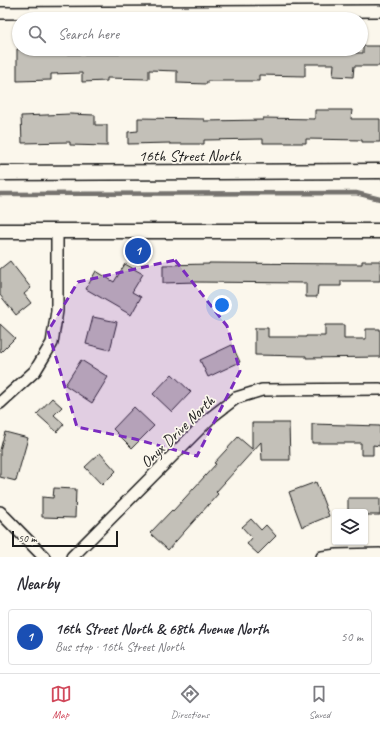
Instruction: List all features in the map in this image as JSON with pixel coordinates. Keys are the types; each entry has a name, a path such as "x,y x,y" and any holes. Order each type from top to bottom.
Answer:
{"street":[{"path":"190,12 380,11"},
{"path":"0,13 12,13"},
{"name":"16th Street North","path":"0,173 380,171"},
{"path":"0,231 380,231"},
{"path":"0,403 35,371 52,343 57,310 57,231"},
{"name":"Onyx Drive North","path":"72,557 210,418 236,398 262,390 380,390"},
{"path":"0,512 44,557"},
{"path":"322,557 337,555 380,554"}],"highlighted area":[{"path":"175,260 227,326 240,371 197,456 135,439 77,427 48,331 78,282"}],"building":[{"path":"368,46 380,46 380,66 354,66 353,77 333,76 334,64 305,64 305,76 259,75 259,81 207,81 207,84 177,83 177,71 149,70 149,79 107,78 107,81 82,82 82,73 51,74 51,80 17,81 17,56 368,56"},
{"path":"315,110 352,110 351,119 380,119 380,142 362,142 362,140 306,139 306,143 263,143 263,139 204,140 204,144 128,144 128,132 138,131 138,118 204,119 204,121 263,120 263,118 315,119"},
{"path":"70,114 95,115 95,125 107,125 107,146 70,145 70,142 22,143 21,116"},
{"path":"10,261 31,288 24,294 31,303 16,315 0,295 0,269"},
{"path":"362,261 380,261 380,281 341,281 341,286 318,286 317,297 306,297 306,283 163,283 163,265 209,263 362,264"},
{"path":"125,264 143,274 132,292 141,297 131,315 86,289 96,271 114,282"},
{"path":"93,317 117,322 110,350 86,344"},
{"path":"0,324 15,338 0,353"},
{"path":"325,325 344,325 344,339 366,339 366,329 380,329 380,357 306,358 306,356 255,355 255,328 268,328 268,337 306,337 325,336"},
{"path":"232,345 240,362 208,377 200,360"},
{"path":"81,360 108,377 92,403 65,385"},
{"path":"172,374 191,392 172,412 153,394"},
{"path":"52,398 62,407 54,415 64,424 57,432 37,414"},
{"path":"134,407 154,426 132,448 113,429"},
{"path":"252,423 289,423 290,460 262,460 261,442 216,492 218,494 168,550 150,533 172,510 173,511 216,464 214,463 238,437 252,449"},
{"path":"312,424 380,426 380,446 373,445 373,455 361,455 361,443 312,443"},
{"path":"5,432 28,438 16,481 0,477 0,450"},
{"path":"100,453 116,471 102,485 85,467"},
{"path":"316,482 329,516 302,527 289,492"},
{"path":"54,488 76,489 75,518 42,517 42,497 53,498"},
{"path":"348,498 380,498 380,515 368,515 368,509 348,509"},
{"path":"251,519 261,530 266,525 276,536 258,554 247,544 252,538 242,527"}],"waterway":[{"path":"0,194 356,193 380,199"}],"place":[{"name":"16th Street North & 68th Avenue North","path":"138,251"}]}
